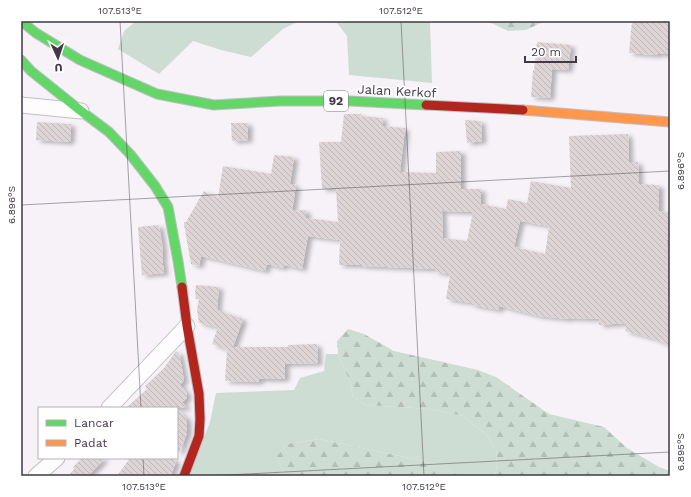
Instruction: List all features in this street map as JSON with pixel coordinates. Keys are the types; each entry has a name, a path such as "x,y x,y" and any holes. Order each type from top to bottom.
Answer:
{"main road":[{"name":"Jalan Kerkof","path":"21,21 36,33 80,60 113,75 157,94 214,105 281,101 350,101 534,111 670,122"},
{"path":"21,60 31,71 109,132 130,154 155,186 168,207 199,394 199,436 184,476"}],"street":[{"path":"21,105 81,111"},
{"path":"110,407 187,326"},
{"path":"36,476 56,459"}],"green space":[{"path":"136,21 299,21 283,29 251,57 221,50 193,41 159,74 118,49 124,31"},
{"path":"310,21 430,21 432,83 349,75 347,36 337,23"},
{"path":"487,21 545,21 526,30 508,31"},
{"path":"348,329 364,334 394,351 478,370 496,377 549,414 604,427 627,448 659,467 670,471 670,476 495,476 497,465 496,450 488,436 463,416 430,409 366,405 353,397 350,382 338,354 337,341"},
{"path":"326,354 338,354 350,382 353,397 366,405 430,409 463,416 488,436 496,450 497,465 495,476 461,476 433,463 319,439 287,444 277,456 285,476 189,476 210,422 216,393 294,390 300,378 324,371"},
{"path":"319,439 433,463 461,476 285,476 277,456 287,444"}],"building":[{"path":"632,21 670,21 670,54 657,55 629,53"},
{"path":"537,42 571,45 568,70 552,69 550,98 531,97"},
{"path":"344,114 361,114 360,116 383,118 382,126 405,128 400,172 436,173 436,152 461,151 461,189 481,189 481,204 506,209 508,199 527,203 531,181 571,188 569,136 628,134 629,162 638,162 639,184 659,185 659,211 670,212 670,240 667,240 668,295 670,295 670,346 652,338 625,331 627,323 599,325 599,319 568,319 539,316 499,306 499,310 472,305 472,303 446,299 450,274 435,272 436,269 339,265 340,240 308,236 302,269 284,265 283,268 267,264 265,271 201,256 199,266 191,264 184,222 186,222 204,191 218,198 223,166 271,174 274,155 294,157 290,184 296,185 292,211 306,210 306,218 338,222 336,188 322,189 319,142 341,142","holes":["442,211 473,212 467,241 443,238","520,221 549,226 545,254 514,247"]},
{"path":"465,120 481,121 482,141 467,143"},
{"path":"37,122 71,124 70,142 36,140"},
{"path":"231,123 248,123 248,140 232,141"},
{"path":"159,225 164,273 142,275 138,227"},
{"path":"196,285 219,287 217,310 243,319 233,347 288,347 288,345 317,344 318,363 285,364 285,379 259,379 259,382 225,381 227,349 212,344 218,327 199,323 197,309 199,299 196,299"},
{"path":"176,351 179,353 184,380 180,385 187,395 187,398 182,402 187,408 127,407 147,389 145,386 164,368"},
{"path":"178,410 187,419 187,433 178,453"},
{"path":"81,459 104,459 88,476 68,476 74,469 73,467"},
{"path":"129,459 173,459 176,462 172,476 117,476"}],"traffic: fast":[{"path":"21,21 36,33 80,60 157,94 214,105 281,101 350,101 426,105"},
{"path":"21,60 31,71 109,132 130,154 155,186 168,207 182,287"}],"traffic: slow":[{"path":"523,110 670,122"}],"traffic: jam":[{"path":"426,105 523,110"},
{"path":"182,287 199,394 200,419 199,436 184,476"}]}
